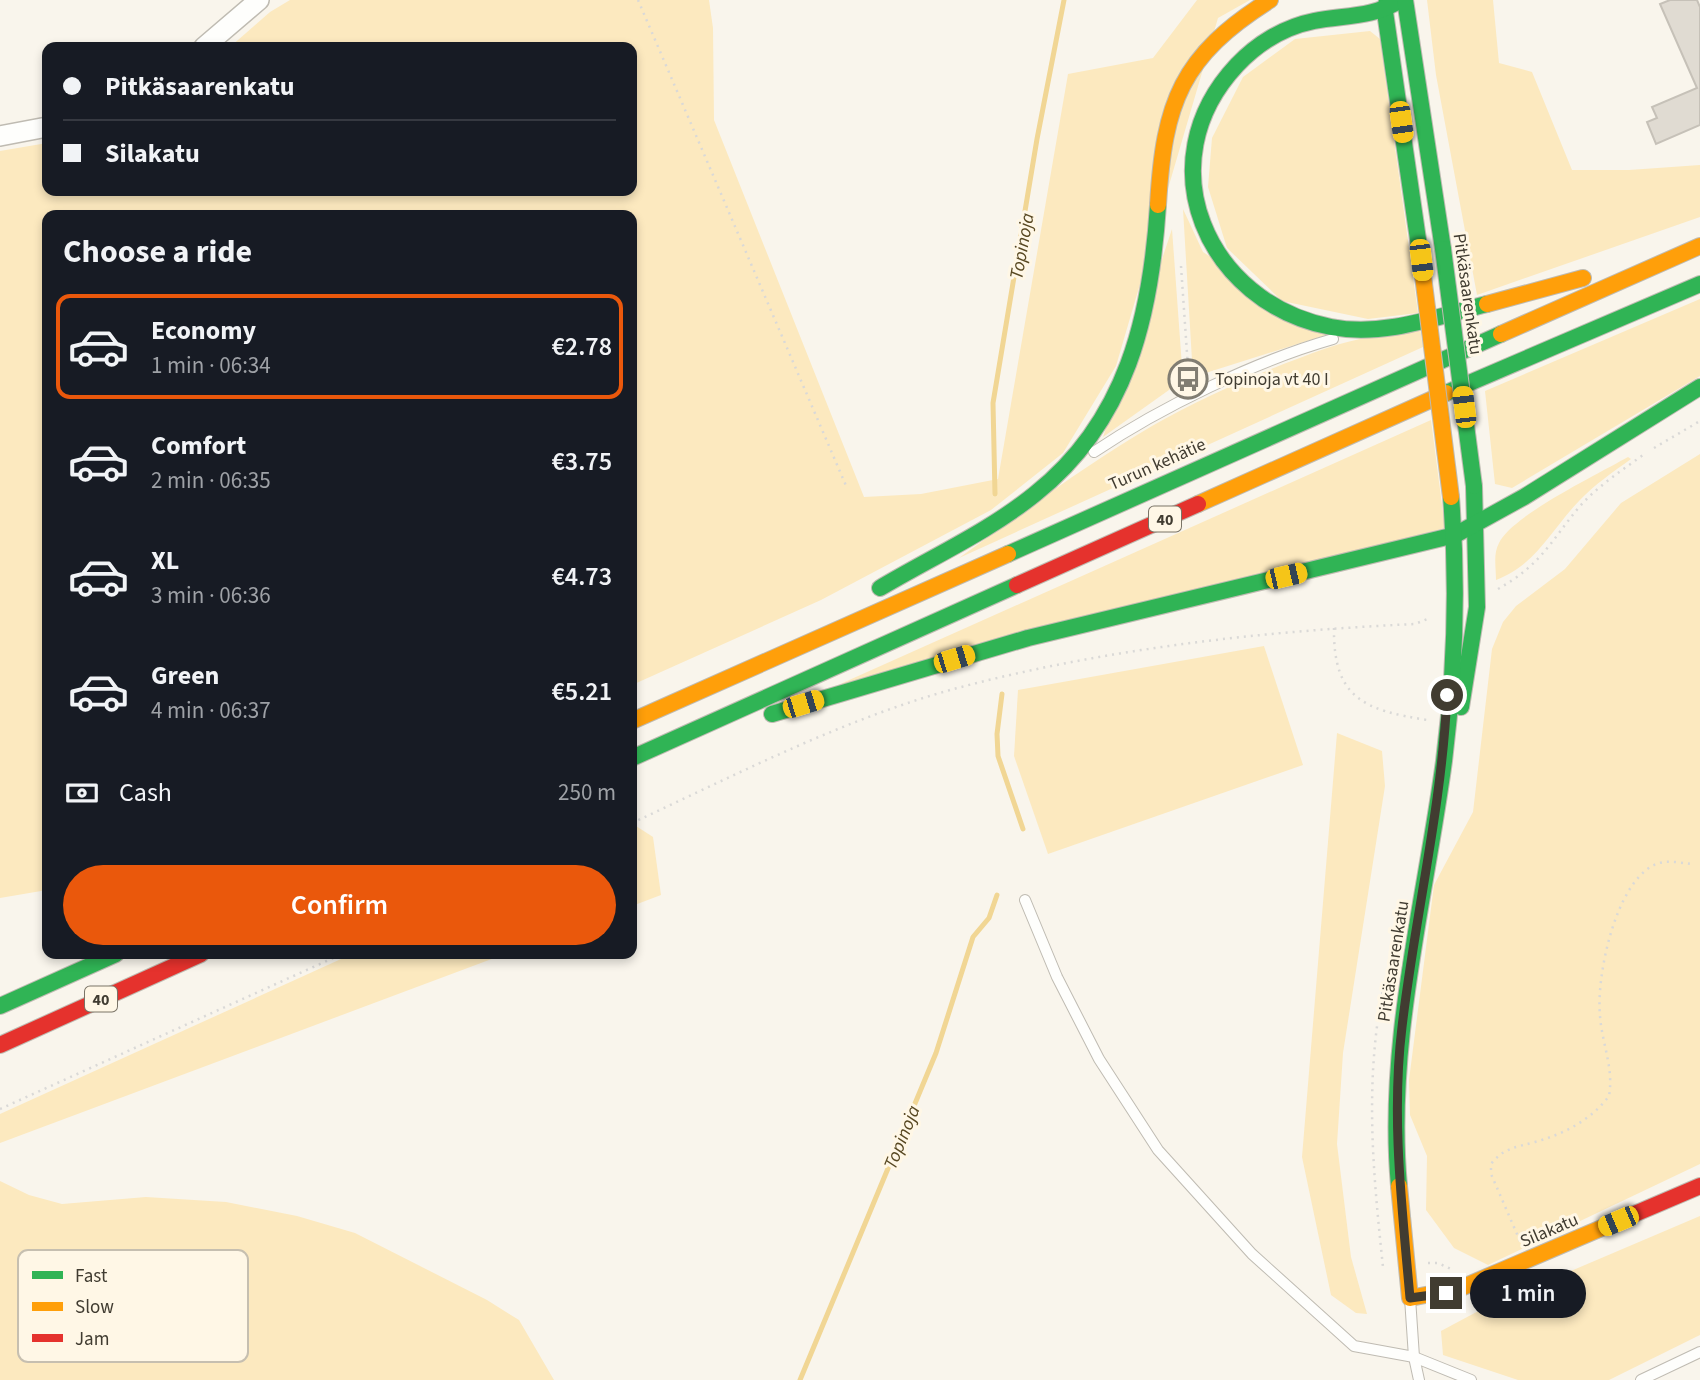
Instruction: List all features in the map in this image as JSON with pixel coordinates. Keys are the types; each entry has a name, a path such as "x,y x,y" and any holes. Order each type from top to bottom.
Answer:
{"main road":[{"path":"759,663 857,602 995,524 1061,474 1108,408 1135,350 1154,266 1166,119 1176,94 1201,53 1219,35 1270,0"},
{"path":"1403,0 1301,25 1276,35 1249,53 1220,84 1208,104 1200,126 1193,170 1198,212 1216,255 1251,293 1292,316 1367,330 1420,321 1694,248"},
{"name":"Pitkäsaarenkatu","path":"1403,0 1443,249 1477,523 1478,586 1474,638 1461,705 1444,759"},
{"name":"Pitkäsaarenkatu","path":"1386,6 1451,497 1457,576 1444,759 1401,1028 1398,1171 1410,1298"},
{"name":"Turun kehätie","path":"637,719 697,696 759,663 1694,248"},
{"name":"40","path":"637,755 706,719 1547,348 1700,284"},
{"path":"637,756 1016,642 1455,535 1700,387"},
{"name":"40","path":"0,1006 105,959"},
{"name":"40","path":"0,1045 190,959"},
{"name":"Silakatu","path":"1410,1298 1461,1288 1700,1186"}],"street":[{"path":"210,42 259,0"},
{"path":"0,136 42,128"}],"lane":[{"path":"1061,474 1125,432 1190,399 1284,356 1367,330"},
{"path":"1025,900 1058,977 1099,1059 1158,1150 1252,1254 1354,1346 1414,1357 1471,1380"},
{"name":"Pitkäsaarenkatu","path":"1410,1298 1414,1357 1419,1380"},
{"path":"1641,1380 1700,1352"}],"path":[{"path":"638,0 847,488"},
{"path":"1498,589 1522,575 1538,561 1595,490 1644,454 1700,421"},
{"path":"637,821 795,748 883,712 964,686 1086,659 1277,632 1415,624 1430,618"},
{"path":"1334,628 1334,651 1341,672 1350,691 1361,702 1391,715 1431,721 1433,713"},
{"path":"1530,1259 1507,1217 1491,1174 1491,1164 1505,1150 1536,1142 1585,1121 1609,1096 1611,1069 1600,1016 1608,937 1627,897 1645,872 1665,862 1692,864"},
{"path":"0,1109 331,959"},
{"path":"1385,982 1372,1055 1371,1154 1383,1267 1434,1262 1448,1266 1461,1288"}],"shaded area":[{"path":"290,0 709,0 713,28 714,120 864,497 921,494 998,479 1068,74 1153,58 1197,0 1250,0 1218,18 1116,366 1063,453 991,510 821,600 637,683 637,210 42,210 42,891 0,898 0,151 42,144 42,196 637,196 637,42 236,42 270,12"},
{"path":"1427,0 1493,0 1499,63 1532,72 1572,170 1629,170 1700,165 1700,217 1477,295 1436,75"},
{"path":"1370,31 1380,39 1418,313 1368,319 1282,301 1227,248 1208,187 1212,138 1243,77 1295,39"},
{"path":"1183,209 1203,252 1329,334 1193,377"},
{"path":"1172,229 1183,380 1103,437"},
{"path":"1700,299 1700,376 1512,488 1495,484 1485,391"},
{"path":"1420,328 1423,347 959,558 1102,457 1152,426 1216,393 1327,348"},
{"path":"1431,420 1445,528 838,685"},
{"path":"1700,454 1700,1164 1488,1265 1454,1248 1426,1210 1427,1156 1410,1115 1409,1080 1434,885 1473,812 1492,649 1503,622 1516,606 1565,569 1621,503"},
{"path":"1628,457 1631,459 1579,501 1532,556 1496,580 1496,552 1507,532 1538,508"},
{"path":"1264,646 1303,765 1048,854 1014,756 1018,690"},
{"path":"1337,733 1382,751 1385,786 1343,1053 1337,1144 1351,1257 1367,1314 1356,1313 1331,1295 1302,1157"},
{"path":"637,827 653,837 661,895 637,904"},
{"path":"341,959 492,959 0,1143 0,1114"},
{"path":"0,1181 29,1195 62,1204 146,1197 226,1202 297,1216 355,1233 487,1300 519,1320 554,1380 0,1380"},
{"path":"1700,1216 1700,1335 1609,1380 1518,1380 1443,1355 1441,1331 1484,1308"}],"building":[{"path":"1670,0 1697,0 1700,7 1700,125 1656,144 1647,122 1657,118 1652,107 1697,88 1660,4"}],"waterway":[{"name":"Topinoja","path":"995,494 993,403 1037,139 1064,0"},
{"name":"Topinoja","path":"1002,694 997,734 998,756 1023,829"},
{"name":"Topinoja","path":"800,1380 936,1053 973,937 989,918 997,895"}],"traffic: fast":[{"path":"1387,0 1385,12 1421,260"},
{"path":"1400,0 1369,13 1292,27 1262,43 1237,65 1210,103 1195,144 1194,185 1203,224 1223,259 1251,290 1288,313 1331,327 1390,328 1487,304"},
{"path":"1405,0 1443,249"},
{"path":"880,588 1017,508 1066,465 1092,434 1113,400 1140,326 1149,287 1158,205"},
{"path":"1443,249 1474,486"},
{"path":"1446,393 1700,284"},
{"path":"1008,554 1501,334"},
{"path":"772,714 1028,638 1455,535 1524,497 1700,387"},
{"path":"1461,707 1477,607 1474,486"},
{"path":"1399,1186 1396,1132 1403,1026 1444,761 1451,695 1455,596 1451,497"},
{"path":"637,756 1017,585"},
{"path":"0,1006 105,959"}],"traffic: slow":[{"path":"1158,205 1166,137 1183,85 1197,62 1216,41 1270,0"},
{"path":"1501,334 1700,246"},
{"path":"1421,260 1451,497"},
{"path":"1487,304 1583,278"},
{"path":"1198,504 1446,393"},
{"path":"637,719 1008,554"},
{"path":"1399,1186 1410,1298 1461,1288 1611,1224"}],"traffic: jam":[{"path":"1017,585 1198,504"},
{"path":"0,1045 190,959"},
{"path":"1611,1224 1700,1186"}],"place":[{"name":"Topinoja vt 40 I","path":"1188,379"}],"route":[{"path":"1446,1293 1410,1298 1398,1171 1398,1077 1401,1028 1444,759 1447,695"}]}
